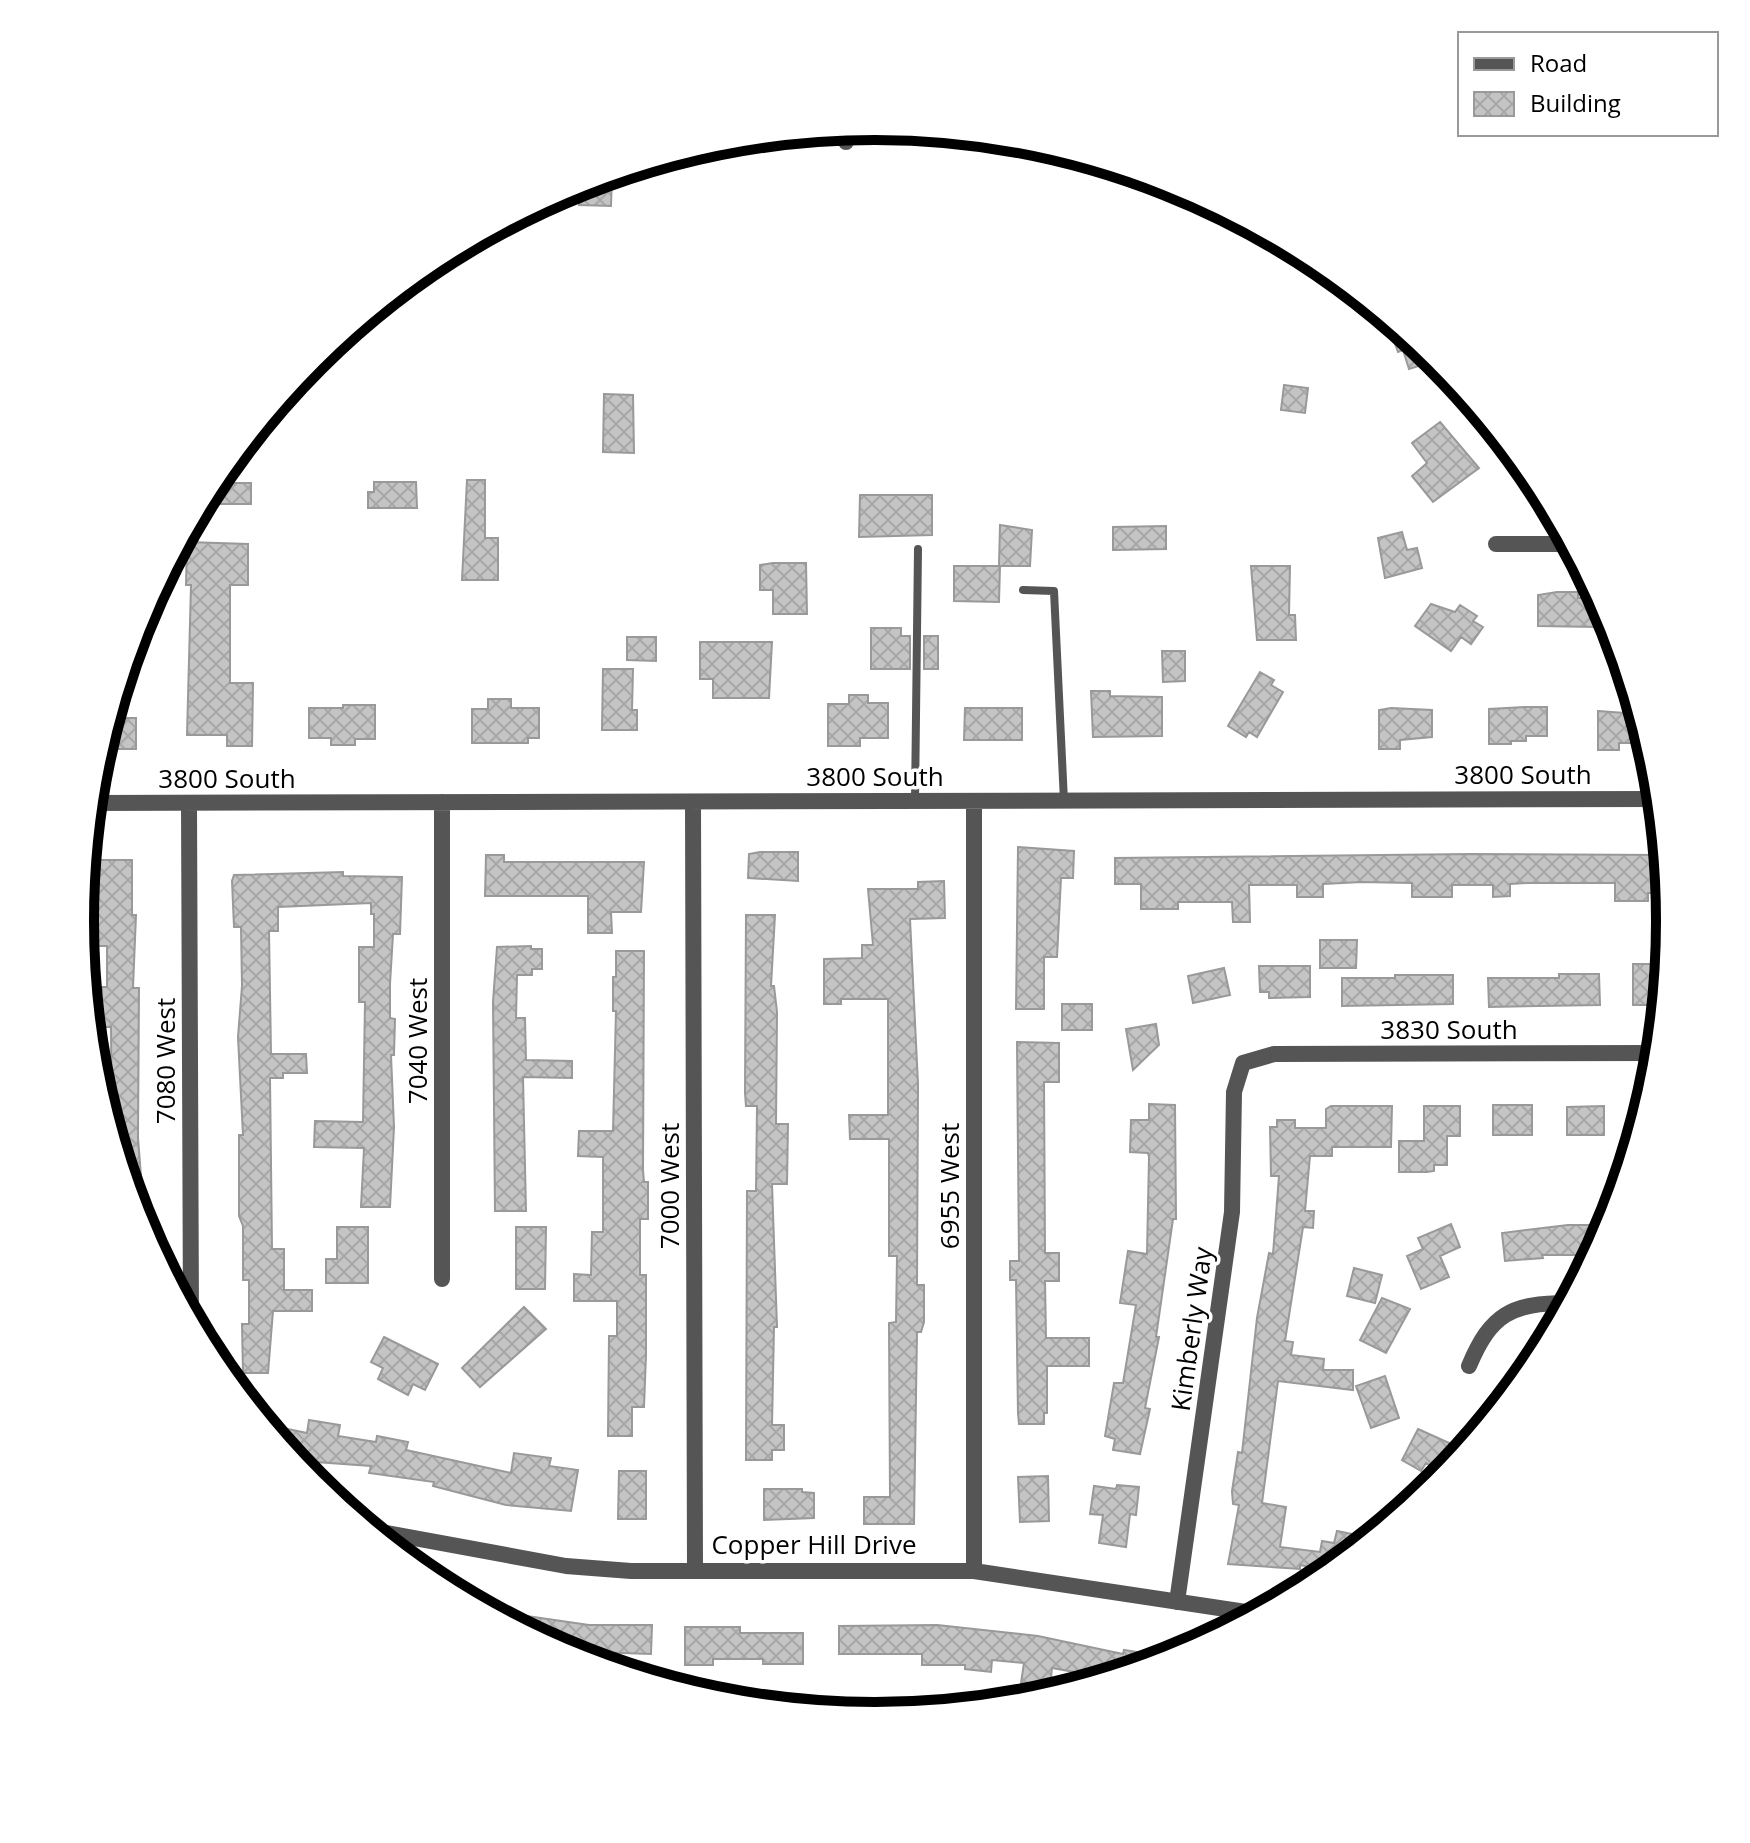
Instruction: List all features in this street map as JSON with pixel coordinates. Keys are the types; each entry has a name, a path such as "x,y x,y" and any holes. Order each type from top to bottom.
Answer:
{"street":[{"path":"1496,544 1558,544"},
{"name":"3800 South","path":"104,803 1646,799"},
{"name":"6955 West","path":"974,801 974,1571"},
{"name":"7040 West","path":"442,802 442,1279"},
{"name":"7000 West","path":"693,802 695,1570"},
{"name":"7080 West","path":"189,803 191,1297"},
{"name":"3830 South","path":"1243,1063 1274,1054 1644,1053"},
{"name":"Kimberly Way","path":"1177,1602 1232,1212 1234,1092 1243,1063"},
{"path":"1469,1366 1482,1336 1503,1314 1527,1307 1555,1304"},
{"name":"Copper Hill Drive","path":"391,1534 566,1566 695,1570 974,1571 1240,1611"}],"lane":[{"path":"915,801 918,549"},
{"path":"1023,590 1054,591 1064,801"}],"building":[{"path":"612,187 611,206 579,205 579,199"},
{"path":"1392,336 1422,365 1409,369 1403,350 1398,352"},
{"path":"1284,385 1308,388 1305,413 1281,410"},
{"path":"604,394 633,395 634,453 603,452"},
{"path":"1440,422 1479,468 1433,502 1412,476 1427,463 1412,443"},
{"path":"467,480 485,480 485,538 498,538 498,580 462,580"},
{"path":"374,482 416,482 417,508 368,508 368,492 374,492"},
{"path":"229,483 251,483 251,504 216,504"},
{"path":"860,495 932,495 932,535 859,537"},
{"path":"1000,525 1032,530 1030,566 1000,566 999,602 954,601 954,566 999,566"},
{"path":"1166,526 1166,549 1113,550 1113,527"},
{"path":"1402,532 1407,550 1417,548 1422,568 1385,578 1378,538"},
{"path":"193,542 248,544 248,585 230,585 230,683 253,683 252,746 227,746 227,735 187,735 191,585 186,585 187,554"},
{"path":"806,563 807,614 773,614 773,590 760,590 760,565"},
{"path":"1251,566 1290,566 1289,615 1295,615 1296,640 1257,640"},
{"path":"1578,592 1578,598 1585,598 1597,627 1538,626 1538,595"},
{"path":"1431,604 1455,612 1460,605 1477,616 1473,621 1483,627 1471,644 1461,637 1451,651 1415,626"},
{"path":"871,628 901,628 901,636 910,636 910,669 871,669"},
{"path":"924,636 938,636 938,669 924,669"},
{"path":"627,637 656,637 656,661 627,660"},
{"path":"700,642 772,642 769,698 713,698 713,679 700,679"},
{"path":"1162,651 1185,651 1185,681 1163,682"},
{"path":"603,669 633,669 632,710 637,710 637,730 602,730"},
{"path":"1260,672 1274,680 1271,685 1283,692 1257,737 1249,732 1246,737 1228,726"},
{"path":"1091,691 1110,691 1110,696 1162,697 1162,736 1093,737"},
{"path":"849,695 868,695 868,703 888,703 888,738 860,738 860,746 828,746 828,704 849,704"},
{"path":"488,699 511,699 511,708 539,708 539,738 528,738 528,743 472,743 472,709 488,709"},
{"path":"343,705 375,705 375,739 355,739 355,745 331,745 331,738 309,738 309,708 343,708"},
{"path":"1547,707 1547,736 1526,736 1526,741 1511,741 1511,744 1489,744 1489,709"},
{"path":"965,708 1022,708 1022,740 964,740"},
{"path":"1379,710 1432,710 1432,737 1400,740 1400,749 1379,749"},
{"path":"1598,711 1627,713 1635,743 1619,743 1619,750 1598,750"},
{"path":"121,718 136,718 136,749 114,749"},
{"path":"1018,847 1074,851 1073,878 1061,878 1057,957 1044,957 1044,1009 1016,1009"},
{"path":"798,852 798,881 748,878 749,854"},
{"path":"486,855 504,855 504,862 644,862 641,912 611,912 612,933 588,933 588,896 485,896"},
{"path":"1652,855 1655,893 1648,893 1648,901 1615,901 1615,883 1528,883 1510,884 1510,896 1493,897 1493,885 1452,885 1452,897 1412,897 1412,883 1362,882 1323,884 1323,897 1297,897 1297,885 1249,885 1250,922 1233,922 1232,902 1178,902 1178,909 1141,909 1141,884 1115,884 1115,858"},
{"path":"97,860 132,860 132,915 136,915 133,988 139,988 140,1187 112,1085 111,1027 102,1027 101,1024 102,987 107,987 107,946 96,946"},
{"path":"343,872 343,876 402,877 400,934 393,934 390,984 390,1018 395,1019 394,1055 391,1055 394,1127 390,1207 361,1207 364,1148 314,1147 315,1121 363,1122 365,1002 359,1002 359,947 374,947 371,903 278,907 278,931 269,931 271,1054 306,1054 307,1073 283,1073 283,1078 270,1078 272,1249 284,1249 284,1290 312,1290 312,1311 273,1311 268,1373 243,1373 242,1324 249,1324 249,1280 243,1280 243,1226 239,1216 239,1135 243,1135 238,1037 242,986 241,927 234,927 232,881 234,875"},
{"path":"944,881 945,918 910,919 918,1084 917,1285 924,1285 924,1322 921,1332 917,1332 914,1524 864,1524 864,1497 890,1497 889,1323 896,1322 897,1256 889,1256 889,1139 850,1139 849,1115 888,1115 888,999 841,999 841,1004 824,1004 824,959 862,958 862,945 873,945 868,889 918,889 918,882"},
{"path":"746,915 775,915 771,986 774,986 777,1012 776,1124 788,1124 787,1184 772,1184 777,1327 774,1327 772,1425 784,1425 784,1450 772,1450 772,1460 746,1460 747,1191 756,1191 757,1106 746,1106 745,1093"},
{"path":"1320,940 1357,940 1356,968 1320,968"},
{"path":"531,946 531,949 542,949 542,969 532,969 532,975 517,975 516,1018 525,1018 526,1060 572,1061 572,1078 523,1077 526,1211 495,1211 493,1002 497,947"},
{"path":"616,951 644,951 643,1170 644,1182 648,1182 648,1219 640,1219 640,1275 646,1275 646,1355 644,1407 632,1407 632,1436 608,1436 609,1336 617,1336 617,1301 574,1301 574,1274 591,1275 592,1232 603,1232 603,1157 578,1156 579,1131 613,1131 616,1011 613,1011 613,977 616,977"},
{"path":"1633,964 1654,964 1651,1005 1633,1005"},
{"path":"1259,966 1310,966 1310,997 1269,998 1269,992 1260,992"},
{"path":"1224,968 1230,995 1193,1003 1188,976"},
{"path":"1559,974 1599,974 1600,1005 1489,1007 1488,978 1559,978"},
{"path":"1395,975 1453,975 1453,1004 1342,1006 1342,978 1395,978"},
{"path":"1062,1004 1092,1004 1092,1030 1062,1030"},
{"path":"1156,1024 1159,1045 1133,1070 1126,1029"},
{"path":"1017,1042 1059,1043 1059,1082 1044,1082 1045,1253 1059,1253 1059,1281 1045,1281 1046,1338 1089,1338 1089,1366 1047,1366 1047,1413 1044,1413 1044,1424 1019,1424 1018,1413 1016,1280 1010,1280 1010,1261 1019,1261"},
{"path":"1149,1104 1175,1105 1176,1219 1173,1219 1156,1337 1159,1337 1145,1408 1150,1409 1140,1454 1113,1450 1115,1439 1105,1436 1114,1383 1123,1383 1136,1305 1120,1303 1128,1251 1147,1254 1149,1157 1148,1153 1130,1152 1131,1120 1149,1120"},
{"path":"1493,1105 1532,1105 1532,1135 1493,1135"},
{"path":"1331,1106 1392,1106 1391,1147 1332,1147 1332,1156 1310,1156 1305,1211 1314,1211 1313,1228 1303,1227 1285,1341 1293,1342 1291,1355 1324,1359 1323,1370 1353,1370 1353,1390 1278,1381 1262,1503 1286,1507 1280,1547 1320,1552 1322,1541 1334,1543 1337,1531 1357,1535 1314,1568 1228,1564 1239,1505 1233,1504 1232,1491 1238,1452 1242,1453 1257,1318 1269,1253 1273,1254 1279,1176 1271,1176 1270,1127 1277,1127 1277,1120 1295,1120 1295,1128 1326,1128 1326,1109"},
{"path":"1424,1106 1460,1106 1460,1136 1447,1136 1447,1165 1434,1165 1434,1171 1399,1172 1399,1141 1424,1141"},
{"path":"1604,1106 1604,1135 1567,1135 1567,1107"},
{"path":"1451,1224 1460,1247 1440,1256 1449,1277 1421,1289 1407,1256 1423,1249 1418,1238"},
{"path":"1595,1225 1581,1255 1542,1255 1543,1258 1505,1261 1502,1233"},
{"path":"337,1227 368,1227 368,1283 326,1283 326,1259 337,1259"},
{"path":"516,1227 546,1227 545,1289 516,1289"},
{"path":"1354,1268 1382,1275 1375,1303 1347,1296"},
{"path":"1382,1298 1410,1309 1386,1353 1360,1340"},
{"path":"524,1307 546,1329 480,1387 462,1368"},
{"path":"384,1337 438,1364 425,1390 413,1384 408,1395 378,1379 383,1368 371,1362"},
{"path":"1385,1376 1399,1418 1371,1428 1356,1386"},
{"path":"309,1420 340,1425 338,1436 376,1442 377,1436 408,1442 406,1450 511,1473 514,1453 551,1458 549,1466 578,1470 571,1511 506,1505 433,1486 434,1482 369,1473 371,1466 312,1462 281,1428 307,1433"},
{"path":"1418,1429 1454,1445 1433,1467 1426,1463 1421,1471 1402,1460"},
{"path":"619,1471 646,1471 646,1519 618,1519"},
{"path":"1048,1476 1049,1521 1020,1522 1018,1477"},
{"path":"1117,1485 1139,1487 1136,1515 1130,1514 1126,1547 1099,1543 1103,1515 1090,1514 1094,1486 1116,1489"},
{"path":"764,1489 802,1489 802,1492 814,1493 814,1518 764,1520"},
{"path":"515,1614 589,1625 652,1625 651,1654 601,1652"},
{"path":"937,1625 1038,1636 1123,1654 1124,1650 1146,1654 1084,1674 1052,1668 1051,1682 1035,1685 1021,1683 1024,1663 992,1660 991,1672 965,1669 965,1665 922,1665 922,1654 839,1654 839,1626"},
{"path":"685,1627 740,1627 740,1633 803,1633 803,1664 763,1664 763,1659 713,1659 713,1665 685,1665"}]}
